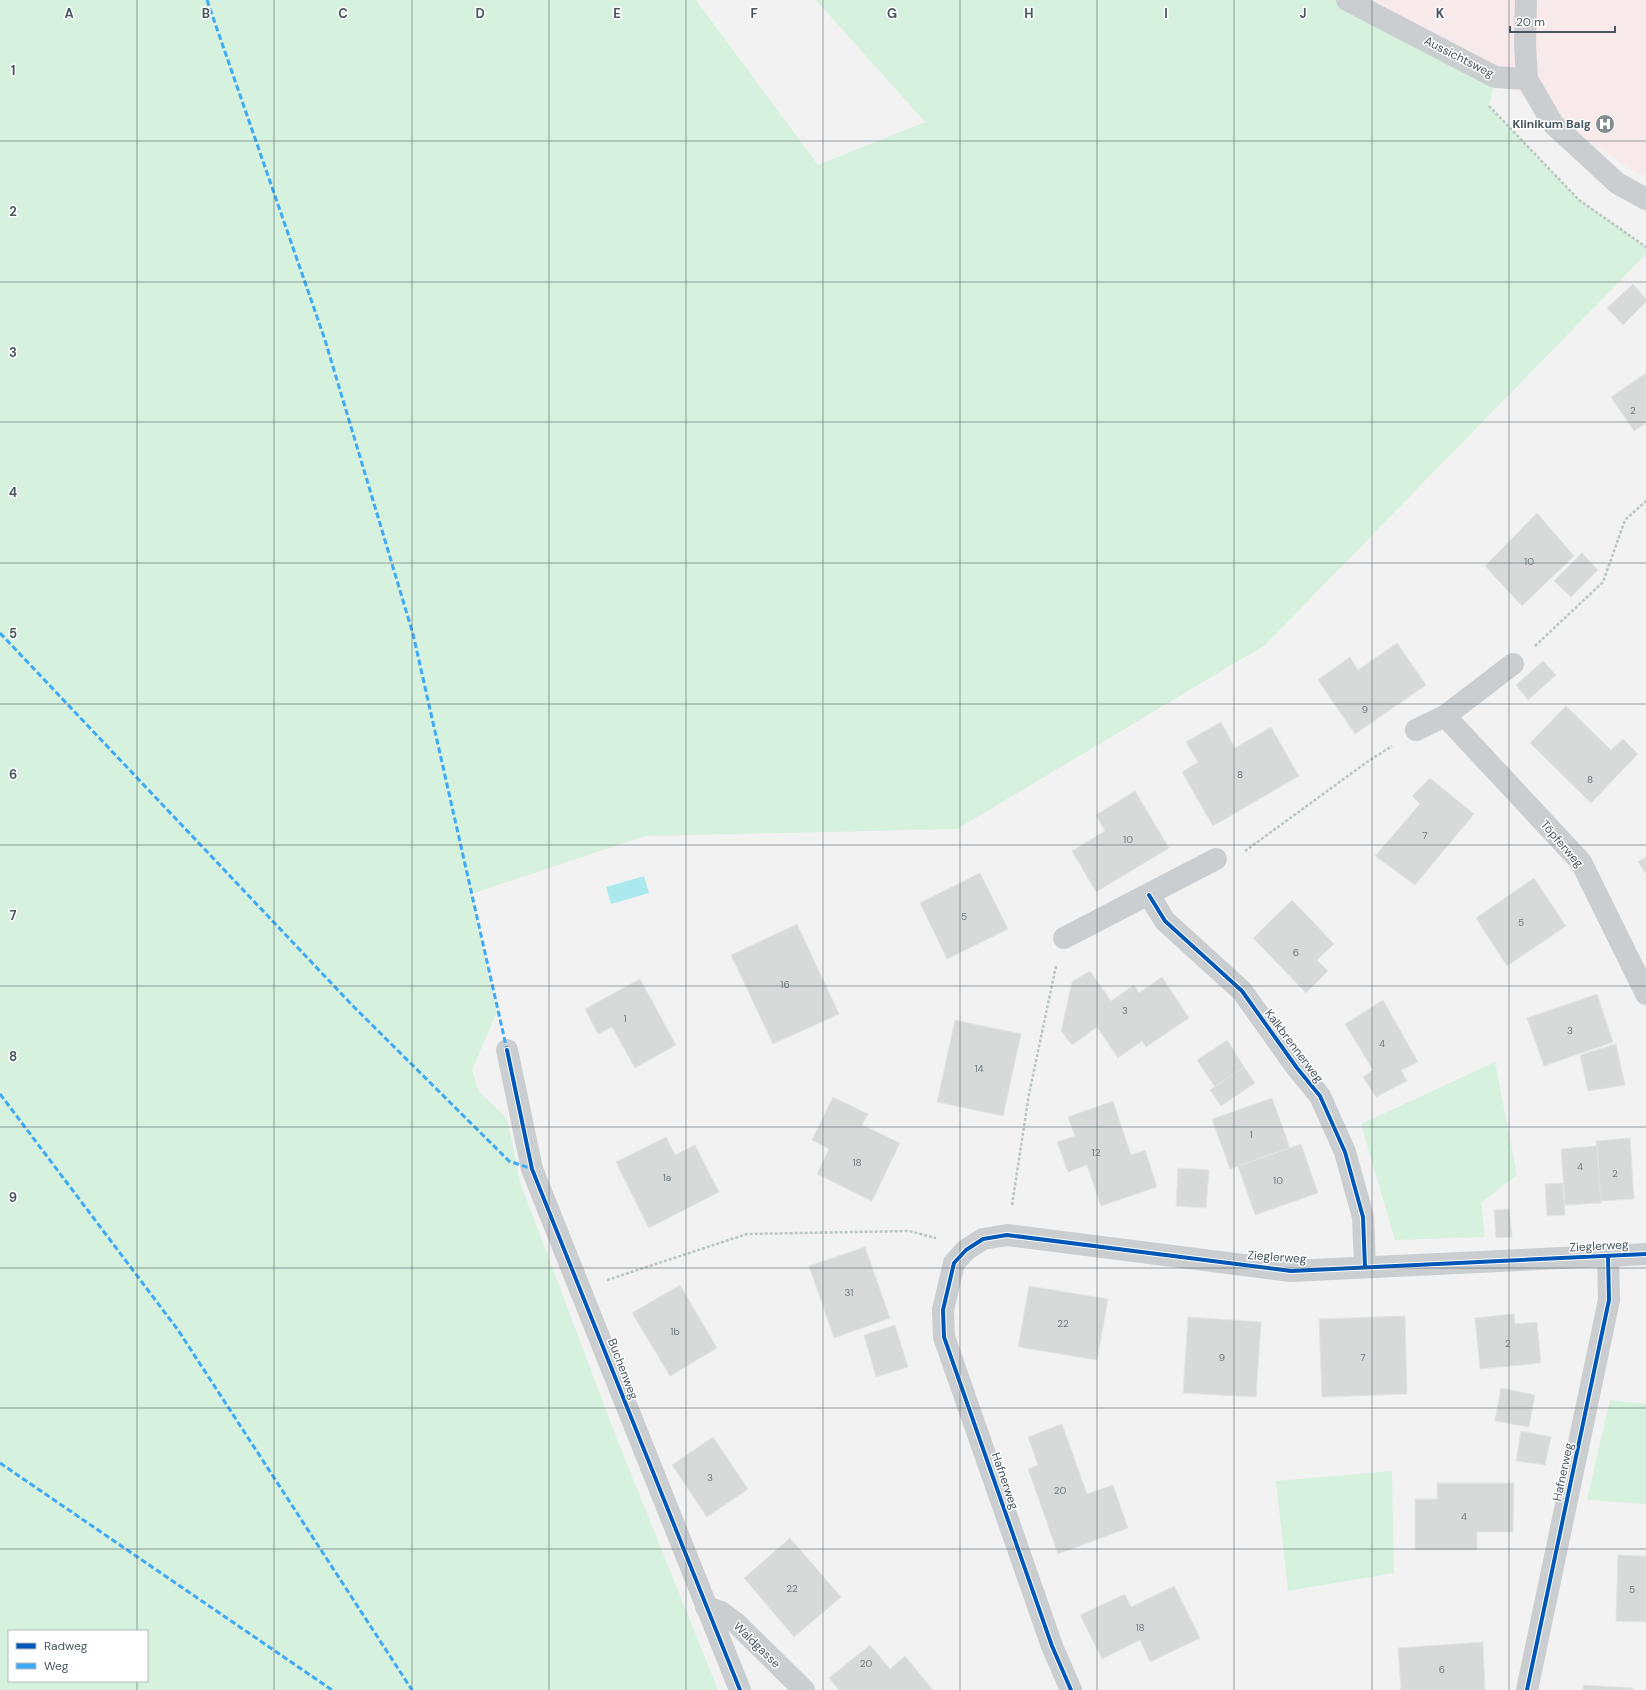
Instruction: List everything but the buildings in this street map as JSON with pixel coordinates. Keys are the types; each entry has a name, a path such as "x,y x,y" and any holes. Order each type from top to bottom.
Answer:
{"street":[{"name":"Aussichtsweg","path":"1347,0 1495,77 1527,79"},
{"path":"1526,0 1527,79 1553,124 1617,183 1646,199"},
{"path":"1416,730 1445,716 1513,664"},
{"name":"Töpferweg","path":"1445,716 1581,862 1646,994"},
{"path":"1064,938 1216,859"},
{"name":"Kalkbrennerweg","path":"1149,894 1165,921 1242,991 1297,1068 1320,1096 1345,1152 1363,1217 1365,1267"},
{"name":"Buchenweg","path":"507,1050 532,1169 740,1690"},
{"name":"Zieglerweg","path":"951,1276 954,1263 966,1250 983,1239 1007,1236 1291,1271 1646,1254"},
{"name":"Hafnerweg","path":"1527,1690 1609,1300 1608,1256"},
{"name":"Hafnerweg","path":"951,1276 943,1310 944,1337 1052,1646 1071,1690"},
{"name":"Waldgasse","path":"706,1607 721,1612 736,1623 804,1690"}],"path":[{"path":"1535,646 1603,582 1625,520 1646,501"},
{"path":"1216,859 1238,856 1367,762 1416,730"},
{"path":"1007,1236 1029,1094 1055,969"},
{"path":"608,1280 747,1234 910,1232 951,1242 966,1250"}],"shaded area":[{"name":"Klinikum Balg","path":"1347,0 1646,0 1646,176 1633,171 1495,77"}],"green space":[{"path":"0,0 696,0 818,165 925,122 816,0 1347,0 1495,77 1489,107 1579,200 1646,247 1646,254 1265,645 957,829 645,836 471,894 497,1012 472,1070 479,1092 507,1118 520,1182 615,1434 718,1690 0,1690"},
{"path":"1495,1062 1517,1175 1481,1203 1485,1237 1395,1240 1361,1124"},
{"path":"1610,1400 1646,1404 1646,1504 1587,1500"},
{"path":"1392,1471 1394,1573 1288,1591 1276,1481"}],"water":[{"path":"644,876 649,893 611,904 606,887"}],"marked path":[{"path":"207,0 325,340 413,634 507,1050"},
{"path":"0,633 353,1006 509,1161 532,1169"},
{"path":"0,1094 178,1330 412,1690"},
{"path":"0,1463 332,1690"}],"cycle path":[{"path":"1149,895 1165,921 1242,991 1297,1068 1320,1096 1345,1152 1363,1217 1365,1267"},
{"path":"507,1050 532,1169 740,1690"},
{"path":"1071,1690 1052,1646 944,1337 943,1310 954,1263 966,1250 983,1239 1007,1235 1291,1271 1646,1254"},
{"path":"1527,1690 1609,1300 1608,1256"}],"place":[{"name":"Klinikum Balg","path":"1605,124"}]}
